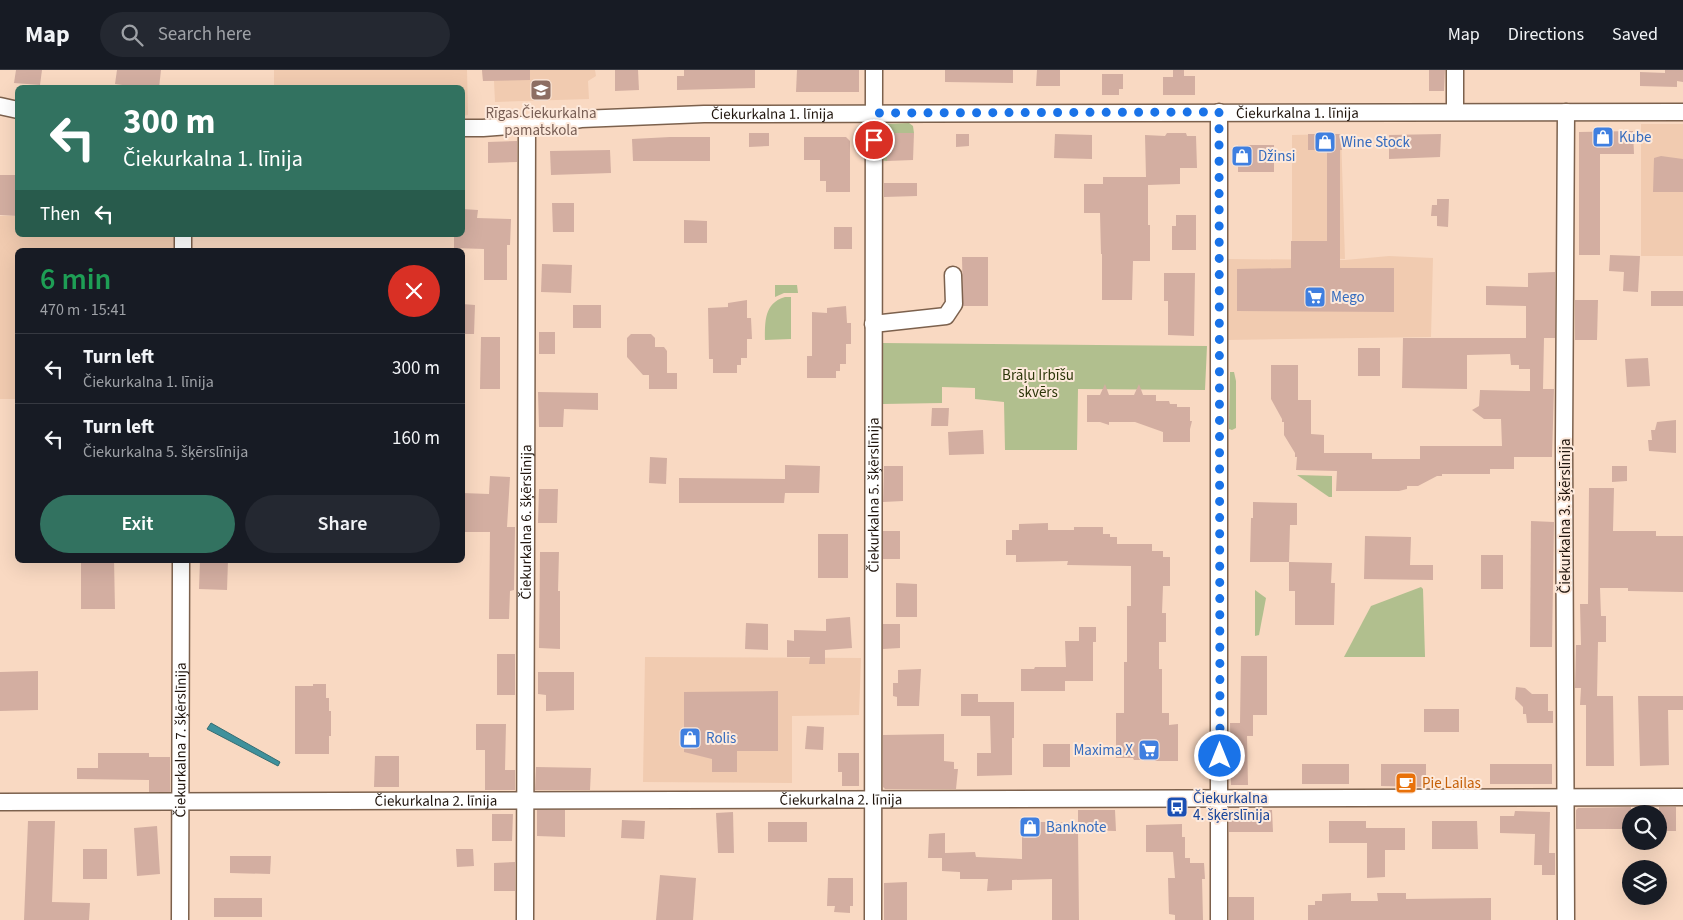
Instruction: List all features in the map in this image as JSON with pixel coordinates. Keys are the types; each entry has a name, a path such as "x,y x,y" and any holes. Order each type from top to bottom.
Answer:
{"street":[{"name":"Čiekurkalna 5. šķērslīnija","path":"873,920 874,70"},
{"path":"1455,70 1455,111"},
{"path":"0,106 15,109"},
{"path":"1219,112 1219,920"},
{"name":"Čiekurkalna 3. šķērslīnija","path":"1566,112 1564,798 1566,920"},
{"name":"Čiekurkalna 1. līnija","path":"465,128 526,125 581,119 684,114 1683,112"},
{"name":"Čiekurkalna 6. šķērslīnija","path":"526,125 526,920"},
{"path":"873,324 946,316 954,304 953,275"},
{"name":"Čiekurkalna 7. šķērslīnija","path":"180,920 181,563"},
{"name":"Čiekurkalna 2. līnija","path":"0,802 1683,797"}],"shaded area":[{"path":"274,70 467,70 468,115 465,116 465,85 274,85"},
{"name":"Rīgas Čiekurkalna pamatskola","path":"482,70 595,70 596,76 588,81 589,99 495,102 494,81 483,81"},
{"path":"1641,124 1683,124 1683,256 1641,256"},
{"path":"1341,134 1345,259 1292,257 1292,135"},
{"path":"0,216 15,216 15,237 175,237 174,248 15,248 15,399 0,399"},
{"path":"1389,256 1433,258 1431,337 1227,340 1227,259 1345,260"},
{"path":"645,657 861,658 859,715 792,716 792,783 643,782"}],"green space":[{"path":"909,123 913,126 914,133 887,133 887,161 880,160 882,126 885,124"},
{"path":"775,285 797,285 798,293 784,293 775,297"},
{"path":"785,297 791,297 791,339 765,340 769,308"},
{"name":"Brāļu Irbīšu skvērs","path":"882,343 1207,346 1205,390 1078,389 1077,450 1005,450 1004,402 975,399 975,388 942,387 942,403 883,404"},
{"path":"1230,372 1234,372 1236,381 1236,428 1232,430 1229,429"},
{"path":"1297,475 1332,476 1332,497 1329,497"},
{"path":"1421,587 1423,589 1425,657 1344,657 1371,606"},
{"path":"1255,590 1266,598 1259,635 1255,636"}],"water":[{"path":"211,723 280,762 278,766 207,729"}],"building":[{"path":"16,70 42,70 40,85 14,83"},
{"path":"117,70 161,70 159,85 115,84"},
{"path":"482,70 530,70 530,80 483,81"},
{"path":"615,70 638,70 639,90 615,91"},
{"path":"684,70 755,70 755,88 677,90 677,76 684,76"},
{"path":"797,70 859,70 859,92 796,92"},
{"path":"945,70 1013,70 1013,83 945,82"},
{"path":"1037,70 1060,70 1060,86 1036,86"},
{"path":"1173,70 1184,70 1184,76 1195,76 1195,95 1163,95 1163,77 1173,77"},
{"path":"1429,70 1445,70 1444,91 1429,91"},
{"path":"1665,70 1683,70 1683,82 1677,81 1677,87 1640,86 1640,72 1665,73"},
{"path":"1102,74 1123,74 1123,89 1119,89 1119,95 1102,95"},
{"path":"1633,131 1634,154 1600,154 1600,255 1579,255 1579,132"},
{"path":"749,133 769,133 769,146 749,147"},
{"path":"887,133 914,133 913,160 887,161"},
{"path":"1167,133 1186,133 1187,136 1196,136 1197,168 1180,168 1180,184 1148,185 1150,261 1133,261 1132,300 1102,300 1100,213 1084,213 1084,184 1103,184 1103,177 1146,177 1145,135 1165,136"},
{"path":"956,134 969,134 969,146 956,147"},
{"path":"1055,134 1092,135 1092,159 1054,158"},
{"path":"1308,134 1341,134 1340,268 1394,268 1394,312 1237,311 1237,269 1291,268 1291,241 1327,241 1327,150 1308,150"},
{"path":"1441,134 1440,157 1389,159 1389,135"},
{"path":"710,137 710,161 633,161 632,139"},
{"path":"804,137 846,137 850,141 850,192 826,192 826,181 820,181 820,160 804,160"},
{"path":"517,141 517,162 488,163 488,142"},
{"path":"1238,145 1274,145 1274,172 1238,172"},
{"path":"610,150 611,173 551,175 550,151"},
{"path":"1661,156 1683,159 1683,192 1653,192 1654,158"},
{"path":"0,175 15,175 15,216 0,215"},
{"path":"884,183 917,183 917,196 884,197"},
{"path":"1437,199 1449,199 1448,227 1437,226 1437,216 1431,216 1432,205 1437,205"},
{"path":"552,203 574,203 574,232 553,232"},
{"path":"465,209 478,210 477,218 511,219 510,245 507,245 507,280 484,280 484,249 454,248 454,237 465,237"},
{"path":"1176,215 1196,215 1196,250 1172,250 1172,226 1176,226"},
{"path":"684,220 707,221 707,243 684,243"},
{"path":"834,227 852,227 852,249 834,249"},
{"path":"1610,255 1640,256 1638,292 1623,291 1624,272 1609,271"},
{"path":"962,257 988,257 988,306 963,306"},
{"path":"542,264 572,265 571,293 541,292"},
{"path":"1555,272 1555,338 1544,338 1543,389 1554,389 1552,457 1514,457 1514,469 1490,469 1490,474 1442,474 1442,476 1437,476 1418,486 1407,486 1407,489 1399,491 1336,491 1337,471 1296,470 1297,457 1295,457 1295,453 1284,435 1284,422 1282,422 1271,399 1271,365 1298,365 1298,400 1311,400 1311,434 1324,435 1324,453 1372,453 1372,459 1420,459 1420,446 1502,446 1501,419 1484,419 1472,410 1479,406 1480,390 1530,391 1530,369 1519,369 1519,365 1511,365 1510,354 1467,355 1467,389 1402,388 1403,338 1526,338 1526,306 1486,305 1486,286 1528,287 1528,273"},
{"path":"1164,273 1195,273 1194,336 1168,335 1168,301 1164,301"},
{"path":"1651,291 1683,291 1683,306 1651,306"},
{"path":"747,300 747,318 751,318 752,339 747,339 747,358 741,358 741,365 737,365 737,373 713,373 713,359 709,359 708,308 728,307 728,303"},
{"path":"1575,300 1598,300 1597,340 1575,340"},
{"path":"465,304 475,305 474,334 465,334"},
{"path":"573,305 601,305 601,328 573,328"},
{"path":"846,306 847,323 851,323 851,344 846,344 846,364 840,364 840,371 836,371 836,378 807,378 807,356 812,356 812,312 827,313 827,308"},
{"path":"539,332 555,332 555,354 539,354"},
{"path":"631,334 651,334 655,338 655,347 664,347 667,351 667,373 677,373 677,389 649,389 649,375 643,375 627,357 627,338"},
{"path":"481,337 500,337 500,389 480,389"},
{"path":"1358,348 1380,348 1380,376 1358,376"},
{"path":"1648,358 1650,386 1627,387 1625,359"},
{"path":"1105,384 1109,395 1134,395 1139,384 1143,395 1156,395 1156,401 1169,401 1170,404 1177,404 1177,407 1190,407 1190,421 1192,421 1190,442 1163,442 1163,432 1135,422 1109,422 1109,425 1100,422 1087,422 1087,395 1100,395"},
{"path":"538,392 598,393 598,410 564,409 563,427 539,427"},
{"path":"932,408 949,408 948,426 931,426"},
{"path":"1676,420 1676,453 1649,451 1648,440 1652,440 1651,430 1655,430 1657,422"},
{"path":"983,430 984,454 949,455 948,432"},
{"path":"650,457 667,458 666,484 649,483"},
{"path":"785,465 820,466 819,493 785,493 784,503 679,503 679,478 785,479"},
{"path":"884,466 903,466 903,501 883,502"},
{"path":"1612,466 1627,466 1627,481 1612,482"},
{"path":"490,476 510,477 507,527 515,527 514,590 510,591 509,619 489,619 490,532 465,532 465,493 489,494"},
{"path":"1589,488 1614,488 1613,531 1656,531 1656,536 1683,536 1683,592 1628,591 1628,588 1600,588 1601,616 1606,616 1606,642 1598,642 1597,696 1613,696 1614,766 1586,766 1586,705 1580,705 1581,688 1575,688 1576,645 1581,645 1580,604 1588,604"},
{"path":"539,489 558,489 557,523 538,523"},
{"path":"1253,502 1297,503 1297,525 1290,525 1289,562 1250,562"},
{"path":"1531,521 1554,522 1552,647 1530,647"},
{"path":"1048,523 1048,530 1074,530 1074,527 1103,527 1103,534 1117,537 1117,544 1152,544 1152,551 1163,551 1163,557 1170,557 1170,586 1163,586 1162,613 1166,613 1166,642 1159,642 1159,669 1162,669 1162,713 1169,713 1169,725 1178,724 1178,761 1144,761 1134,760 1133,758 1116,758 1116,713 1124,713 1124,662 1127,662 1127,606 1131,606 1131,566 1067,565 1068,561 1016,562 1016,555 1006,555 1006,540 1012,540 1012,530 1019,530 1019,524"},
{"path":"883,531 900,531 900,559 883,559"},
{"path":"818,534 848,534 848,578 818,578"},
{"path":"1365,536 1411,537 1410,565 1433,565 1433,580 1364,579"},
{"path":"540,552 559,552 560,649 539,648"},
{"path":"1481,555 1503,555 1503,589 1481,589"},
{"path":"1289,562 1332,563 1331,583 1335,583 1334,625 1295,625 1295,591 1289,591"},
{"path":"81,563 114,563 115,609 81,609"},
{"path":"200,563 228,563 227,590 199,589"},
{"path":"896,583 917,584 917,617 896,617"},
{"path":"850,617 852,648 825,650 825,664 809,664 810,657 787,657 787,640 794,641 794,630 826,631 826,619"},
{"path":"746,623 768,624 768,650 745,649"},
{"path":"883,624 900,624 900,648 883,649"},
{"path":"1079,627 1096,627 1096,642 1093,642 1093,681 1065,681 1065,691 1021,691 1021,669 1066,667 1065,641 1079,641"},
{"path":"497,654 515,654 515,695 497,695"},
{"path":"1241,656 1267,656 1267,715 1253,715 1253,736 1247,736 1248,785 1231,785 1230,723 1240,723"},
{"path":"921,669 919,706 897,706 897,697 893,696 893,683 898,683 898,670"},
{"path":"38,671 38,710 0,711 0,672"},
{"path":"538,672 574,672 574,710 546,711 546,695 538,694"},
{"path":"313,684 326,684 326,698 329,698 329,711 331,711 329,754 295,754 295,686 313,686"},
{"path":"1516,687 1525,688 1532,694 1548,694 1548,711 1553,711 1553,723 1527,723 1526,714 1523,714 1523,707 1515,699"},
{"path":"778,691 778,751 737,751 737,772 712,772 712,759 684,752 684,692"},
{"path":"961,694 978,694 978,702 1014,702 1012,775 977,776 977,753 991,753 990,716 961,716"},
{"path":"1638,696 1683,696 1683,710 1668,710 1669,765 1640,766"},
{"path":"1424,709 1459,709 1459,732 1424,732"},
{"path":"476,724 506,724 505,770 515,770 515,790 485,790 485,750 476,750"},
{"path":"807,726 824,727 823,750 805,749"},
{"path":"944,734 944,761 954,762 954,769 958,769 956,789 885,789 883,787 883,735"},
{"path":"1043,744 1070,744 1070,767 1043,767"},
{"path":"98,753 149,753 149,757 170,757 170,792 149,792 149,780 77,779 77,768 98,768"},
{"path":"838,753 859,753 859,786 842,786 842,772 838,772"},
{"path":"375,756 399,756 399,787 374,787"},
{"path":"1302,764 1349,764 1349,784 1302,784"},
{"path":"1381,764 1426,764 1426,787 1381,786"},
{"path":"1490,764 1552,764 1552,784 1490,784"},
{"path":"536,767 591,768 590,790 535,790"},
{"path":"1622,807 1622,829 1576,829 1576,810 1578,808"},
{"path":"1667,807 1676,807 1676,831 1667,831"},
{"path":"537,810 565,810 565,837 537,836"},
{"path":"1078,810 1115,810 1116,831 1078,830 1079,920 1052,920 1052,879 1012,880 1012,890 987,891 988,879 960,879 960,872 942,871 942,858 928,858 929,834 945,833 945,853 975,852 976,857 1022,859 1022,822 1078,822"},
{"path":"1232,810 1272,810 1273,832 1229,832 1229,814"},
{"path":"1515,811 1550,812 1549,853 1555,853 1555,875 1542,875 1542,865 1534,865 1535,834 1500,833 1500,816 1514,816"},
{"path":"733,812 734,853 718,853 716,813"},
{"path":"492,814 513,814 512,841 492,841"},
{"path":"622,820 645,821 644,839 621,838"},
{"path":"28,821 55,821 52,902 90,903 89,920 24,920"},
{"path":"1329,821 1366,821 1366,828 1405,828 1405,850 1385,850 1385,877 1367,878 1367,843 1329,843"},
{"path":"1432,821 1477,821 1478,849 1432,849"},
{"path":"768,822 807,822 807,842 768,842"},
{"path":"1182,824 1182,837 1185,837 1185,858 1190,858 1190,863 1204,863 1205,879 1202,879 1203,920 1175,920 1175,915 1169,914 1168,878 1175,878 1173,852 1146,852 1146,825"},
{"path":"157,826 160,874 137,876 134,828"},
{"path":"83,849 107,849 107,879 83,879"},
{"path":"456,849 473,849 474,866 457,867"},
{"path":"230,856 271,856 270,874 230,873"},
{"path":"515,862 515,891 494,891 494,863"},
{"path":"660,875 696,878 693,920 656,920"},
{"path":"828,878 853,878 853,906 850,906 850,913 834,912 835,906 827,906"},
{"path":"907,882 907,920 884,920 884,883"},
{"path":"1351,893 1351,901 1378,901 1377,893 1406,893 1406,899 1491,898 1491,920 1308,920 1308,905 1315,905 1315,901 1322,901 1322,894"},
{"path":"1229,897 1254,897 1254,920 1229,920"},
{"path":"214,898 262,898 262,917 214,917"}],"place":[{"name":"Rīgas Čiekurkalna pamatskola","path":"541,90"},
{"name":"Kube","path":"1603,137"},
{"name":"Wine Stock","path":"1325,142"},
{"name":"Džinsi","path":"1242,156"},
{"name":"Mego","path":"1315,297"},
{"name":"Rolis","path":"690,738"},
{"name":"Maxima X","path":"1149,750"},
{"name":"Pie Lailas","path":"1406,783"},
{"name":"Čiekurkalna 4. šķērslīnija","path":"1177,807"},
{"name":"Banknote","path":"1030,827"}],"route":[{"path":"874,140 874,113 1219,112 1220,756"}]}
